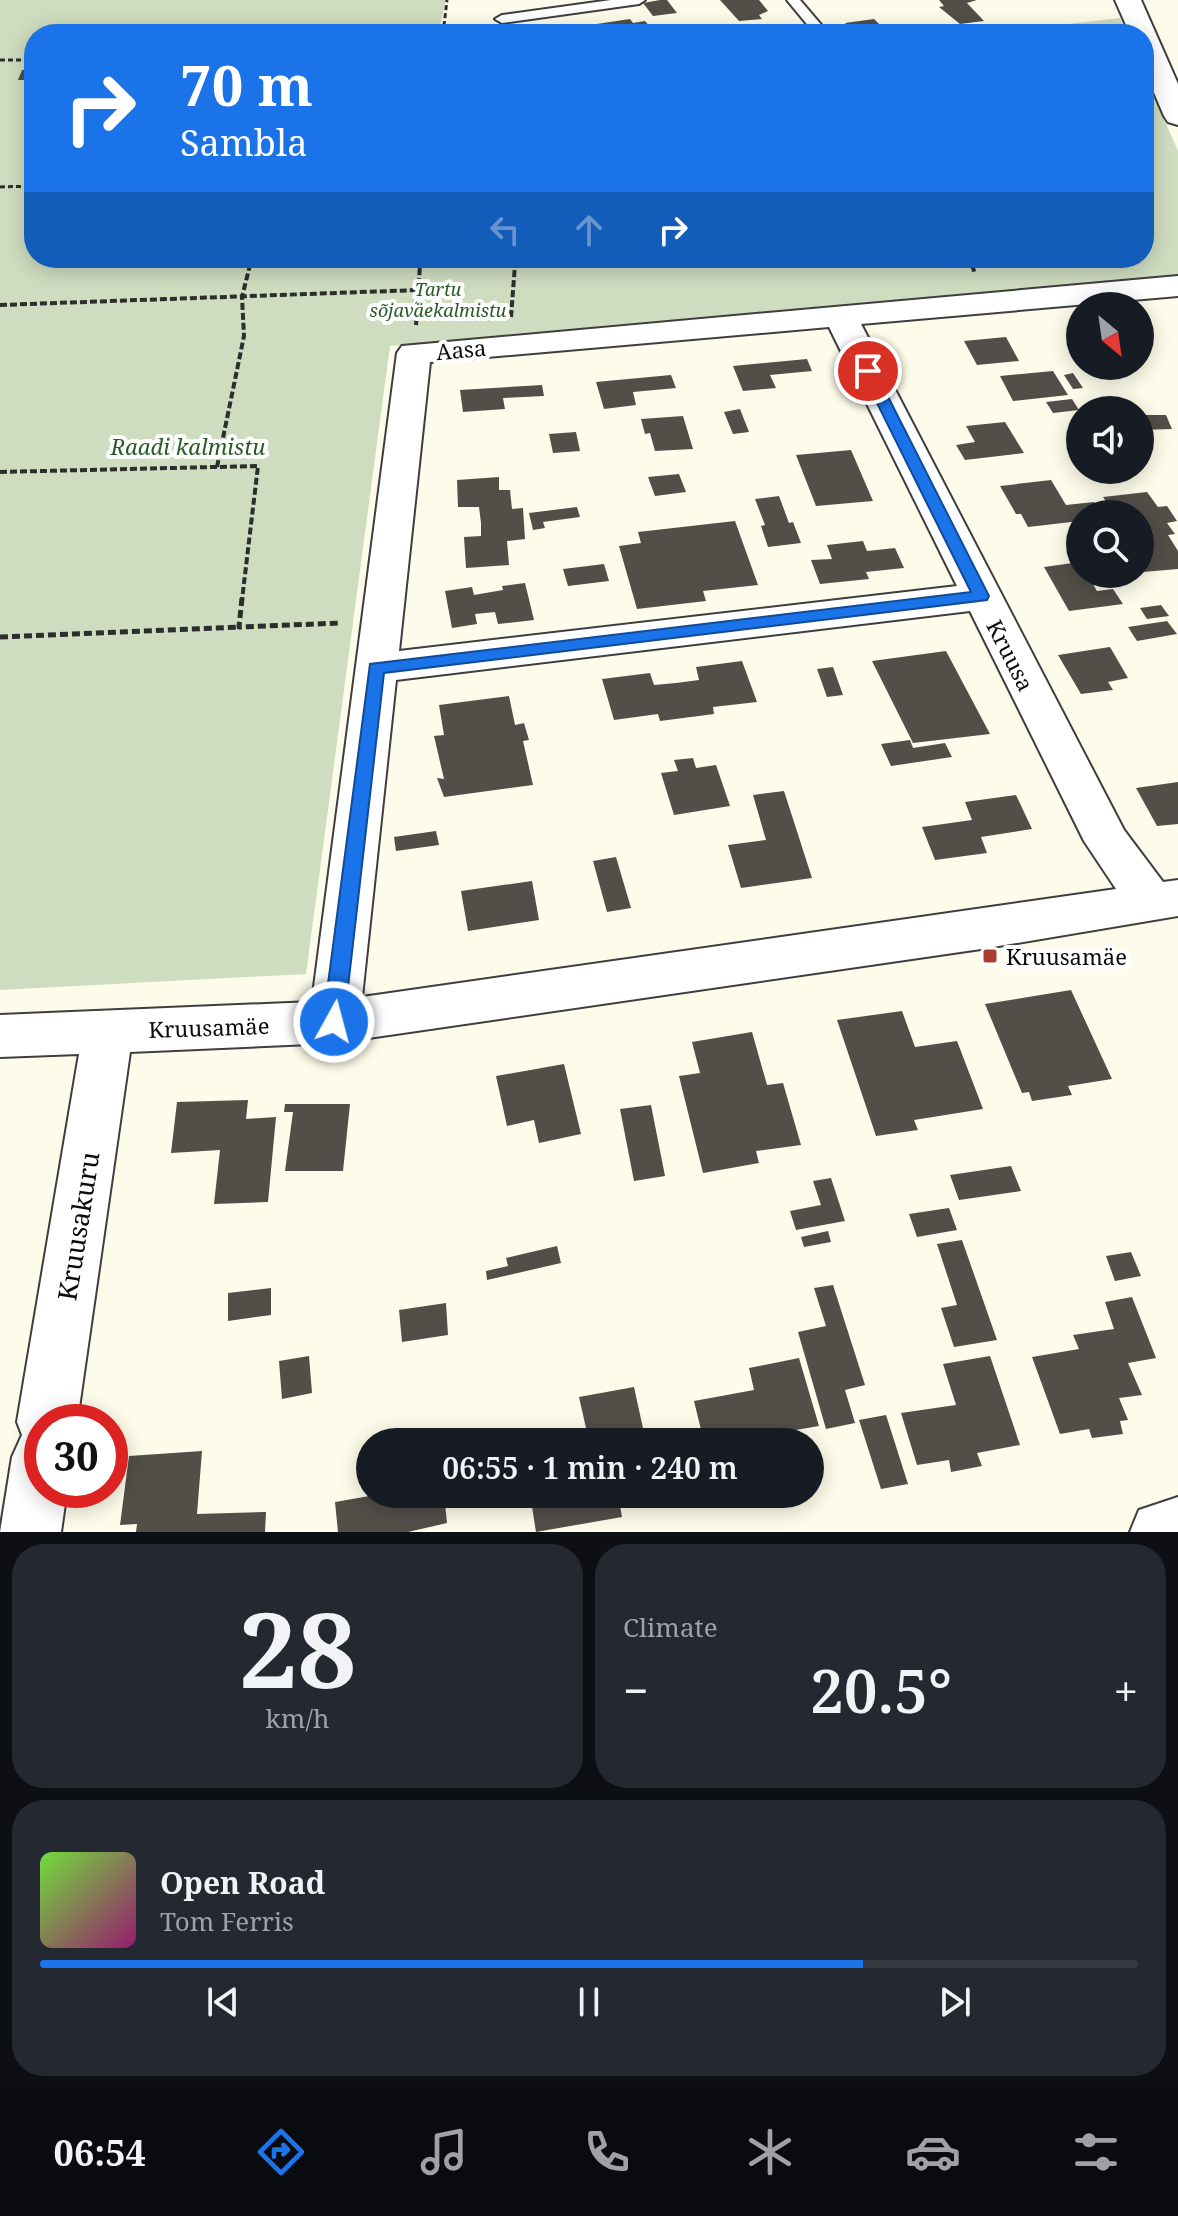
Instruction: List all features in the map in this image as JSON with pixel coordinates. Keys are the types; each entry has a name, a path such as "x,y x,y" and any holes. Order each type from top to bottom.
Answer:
{"street":[{"path":"1128,0 1138,24"},
{"path":"1154,50 1168,70 1178,116"},
{"name":"Aasa","path":"334,1022 414,353 1178,286"},
{"name":"Kruusa","path":"840,315 1107,841 1164,900"},
{"path":"376,668 981,596"},
{"name":"Kruusamäe","path":"0,1036 334,1022 981,930 1164,900"},
{"name":"Kruusakuru","path":"50,1404 108,1031"},
{"path":"30,1532 34,1508"},
{"path":"1161,1532 1178,1528"}],"lane":[{"path":"502,19 639,0"},
{"path":"793,0 813,24"}],"path":[{"path":"444,24 447,0"},
{"path":"0,60 24,60"},
{"path":"0,187 24,186"},
{"path":"217,467 244,336 242,297 249,268"},
{"path":"414,353 420,268"},
{"path":"511,320 514,268"},
{"path":"973,268 976,279"},
{"path":"0,305 419,290"},
{"path":"0,472 258,466 239,627"},
{"path":"0,637 381,621"}],"green space":[{"name":"Raadi kalmistu","path":"0,0 446,0 440,24 24,24 24,268 1154,268 1154,96 1178,151 1178,275 390,346 306,974 0,990"},
{"path":"1120,18 1123,24 1068,24"}],"building":[{"path":"667,0 677,13 653,16 643,3"},
{"path":"720,0 759,0 768,11 759,15 762,19 739,21"},
{"path":"939,0 977,0 967,3 984,21 960,24 939,7 944,6"},
{"path":"630,19 633,23 645,21 648,24 597,24"},
{"path":"874,19 879,24 846,24"},
{"path":"1006,337 1019,361 977,365 964,341"},
{"path":"807,359 812,371 770,375 776,388 743,391 733,366"},
{"path":"1053,371 1068,395 1013,401 1000,376"},
{"path":"671,375 676,388 633,392 636,405 604,409 596,382"},
{"path":"1067,380 1078,380 1083,388 1073,389"},
{"path":"542,385 544,396 503,398 505,409 463,412 460,390"},
{"path":"1066,400 1066,412 1053,413 1046,402"},
{"path":"740,409 749,432 733,434 724,412"},
{"path":"1154,415 1166,415 1172,429 1154,430"},
{"path":"683,416 693,449 655,451 650,433 645,434 641,419"},
{"path":"1005,422 1024,453 965,460 956,445 975,442 966,426"},
{"path":"576,432 580,451 553,453 549,434"},
{"path":"851,450 873,501 816,506 796,455"},
{"path":"679,474 686,492 655,496 648,477"},
{"path":"499,477 499,490 510,490 512,509 523,508 525,539 507,541 509,565 466,568 464,537 481,536 481,523 479,507 458,507 457,480"},
{"path":"1051,480 1066,505 1066,523 1028,527 1021,514 1016,514 1000,486"},
{"path":"1147,492 1153,500 1105,500 1103,497"},
{"path":"779,496 801,543 768,547 761,526 765,525 755,499"},
{"path":"1154,502 1158,507 1167,506 1177,521 1167,523 1175,534 1168,535 1178,551 1178,569 1154,571"},
{"path":"577,507 580,517 543,522 545,528 533,530 529,513"},
{"path":"735,521 758,585 703,591 706,601 637,609 619,546 641,543 638,532"},
{"path":"863,541 867,551 895,548 904,568 866,572 869,579 820,584 811,560 832,559 827,545"},
{"path":"604,564 609,581 568,586 563,569"},
{"path":"1066,564 1066,588 1113,589 1123,604 1069,611 1044,567"},
{"path":"525,583 534,620 498,624 495,612 475,614 477,624 452,628 445,591 472,587 474,595"},
{"path":"1161,605 1169,616 1147,619 1140,608"},
{"path":"1167,621 1177,634 1137,641 1128,627"},
{"path":"1110,647 1128,678 1108,682 1113,690 1081,694 1058,655"},
{"path":"946,651 990,734 913,743 872,661"},
{"path":"742,661 757,702 713,707 714,714 660,721 658,714 614,720 602,679 650,673 654,685 676,683 699,680 696,667"},
{"path":"833,667 843,695 827,697 817,669"},
{"path":"509,696 515,725 524,723 529,740 523,741 533,785 444,797 437,778 444,779 434,736 444,735 439,705"},
{"path":"910,740 913,748 945,743 952,757 891,766 881,744"},
{"path":"693,758 696,768 716,765 730,806 674,815 661,773 678,771 674,760"},
{"path":"1178,782 1178,824 1157,826 1136,788"},
{"path":"784,791 812,878 741,888 728,845 766,840 753,795"},
{"path":"1016,795 1032,829 981,837 987,853 935,860 922,827 972,820 965,802"},
{"path":"436,831 439,845 396,851 394,837"},
{"path":"616,857 631,908 607,912 593,861"},
{"path":"532,881 539,920 468,931 461,891"},
{"path":"1071,990 1112,1079 1068,1086 1072,1095 1032,1101 1029,1092 1022,1093 985,1004"},
{"path":"902,1011 915,1047 957,1041 983,1109 914,1120 918,1130 876,1136 837,1020"},
{"path":"752,1032 767,1085 783,1083 801,1145 756,1151 759,1163 703,1173 679,1076 700,1073 692,1042"},
{"path":"564,1064 581,1134 539,1143 534,1120 507,1126 496,1076"},
{"path":"248,1100 246,1119 276,1117 268,1202 214,1204 220,1150 171,1153 177,1102"},
{"path":"285,1104 350,1104 343,1171 285,1171 293,1112 284,1112"},
{"path":"651,1105 665,1176 634,1181 620,1109"},
{"path":"1011,1166 1021,1191 959,1200 950,1175"},
{"path":"831,1178 845,1221 796,1230 790,1211 821,1205 813,1181"},
{"path":"949,1208 957,1230 917,1237 909,1214"},
{"path":"828,1231 831,1242 804,1247 801,1237"},
{"path":"962,1240 997,1340 954,1347 941,1308 957,1305 937,1244"},
{"path":"557,1246 561,1263 487,1280 486,1271 508,1266 506,1258"},
{"path":"1131,1252 1141,1276 1115,1281 1106,1256"},
{"path":"833,1285 865,1385 845,1390 855,1423 826,1429 798,1332 826,1326 814,1288"},
{"path":"271,1288 271,1315 228,1321 228,1293"},
{"path":"1132,1297 1156,1358 1128,1363 1142,1395 1119,1398 1128,1420 1120,1421 1123,1434 1092,1438 1089,1429 1060,1434 1032,1357 1079,1349 1073,1335 1114,1329 1105,1302"},
{"path":"446,1303 448,1335 402,1342 399,1310"},
{"path":"309,1356 312,1393 282,1399 279,1361"},
{"path":"990,1356 1020,1445 977,1453 982,1466 951,1472 949,1460 917,1465 901,1413 956,1405 943,1364"},
{"path":"799,1358 819,1426 701,1428 694,1401 754,1390 749,1368"},
{"path":"634,1387 643,1428 586,1428 579,1397"},
{"path":"886,1415 908,1484 881,1489 859,1420"},
{"path":"202,1451 197,1514 266,1512 265,1532 136,1532 137,1524 120,1525 122,1508 128,1508 129,1456"},
{"path":"356,1498 356,1508 445,1508 447,1523 408,1532 338,1532 335,1502"},
{"path":"532,1508 620,1508 622,1517 536,1532"}],"place":[{"name":"Kruusamäe","path":"990,956"}],"route":[{"path":"334,1022 376,668 981,596 868,371"}],"park label":[{"name":"Tartu sõjaväekalmistu","path":"438,299"}]}
